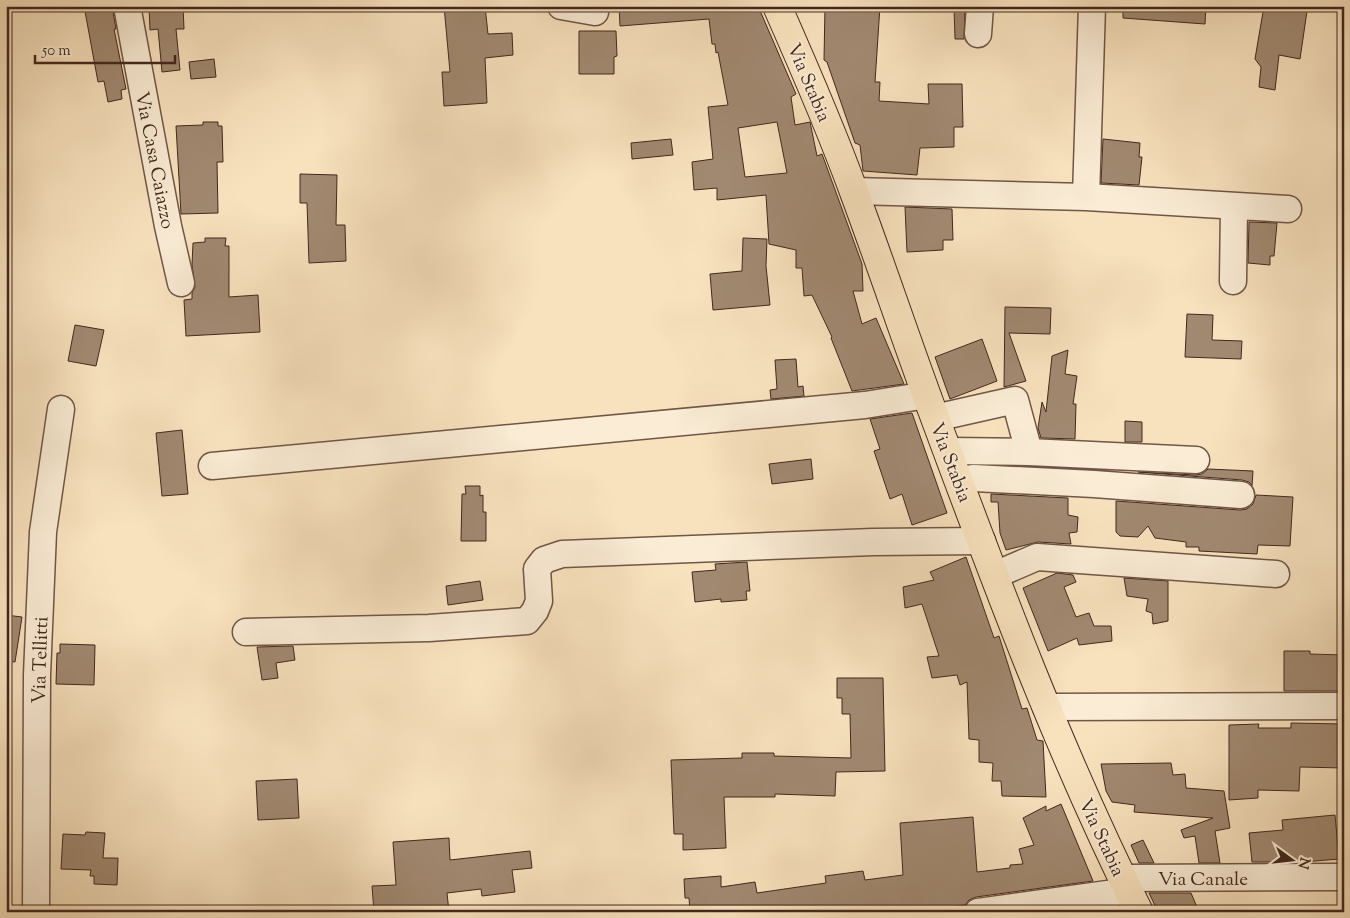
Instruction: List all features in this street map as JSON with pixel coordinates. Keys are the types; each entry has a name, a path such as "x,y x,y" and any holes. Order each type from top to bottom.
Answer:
{"main road":[{"name":"Via Stabia","path":"777,6 813,87 854,191 958,480 1046,707 1086,801 1130,894"}],"street":[{"name":"Via Casa Caiazzo","path":"127,6 166,216 181,283"},
{"path":"561,6 595,12"},
{"path":"978,34 980,6"},
{"path":"1086,197 1092,6"},
{"path":"854,191 1086,197 1288,209"},
{"path":"1232,281 1234,206"},
{"path":"212,466 864,405 931,406 1016,400 1029,452"},
{"name":"Via Tellitti","path":"36,912 37,675 43,532 61,409"},
{"path":"948,451 1029,452 1196,460"},
{"path":"958,480 974,478 1094,484 1241,496"},
{"path":"246,632 429,628 527,621 535,611 539,601 537,569 544,560 562,554 873,542 982,541"},
{"path":"995,575 1037,557 1276,574"},
{"path":"1046,707 1344,706"},
{"name":"Via Canale","path":"978,912 1130,894 1344,877"}],"building":[{"path":"84,6 112,6 116,29 114,29 126,89 121,90 122,99 108,102 104,81 98,82"},
{"path":"149,6 183,6 184,29 176,29 180,70 162,72 158,29 150,30"},
{"path":"444,6 485,6 488,34 512,33 513,55 485,58 487,103 444,106 442,72 450,72"},
{"path":"619,6 758,6 796,94 791,97 795,125 810,122 817,156 822,154 862,264 863,291 853,291 862,324 876,318 904,384 852,391 832,337 812,295 804,296 802,268 796,268 796,250 769,244 766,195 717,200 717,188 694,190 692,162 713,159 708,107 728,105 718,52 716,53 715,44 712,44 709,19 620,26","holes":["777,122 787,173 745,177 738,128"]},
{"path":"825,6 880,6 875,82 880,82 879,101 929,104 928,84 962,84 963,127 954,127 954,147 920,148 917,175 863,171 860,145 855,143 827,62 824,60"},
{"path":"1123,6 1206,6 1205,24 1123,18"},
{"path":"1264,6 1307,11 1300,59 1279,55 1275,90 1259,87 1261,67 1255,59"},
{"path":"965,7 964,39 955,39 954,8"},
{"path":"579,31 616,31 617,56 614,57 614,74 579,74"},
{"path":"214,59 216,77 191,79 189,62"},
{"path":"203,122 218,122 218,126 222,126 223,162 217,162 218,213 181,214 176,126 203,125"},
{"path":"671,139 673,155 632,159 631,143"},
{"path":"1103,139 1140,143 1139,157 1142,157 1139,185 1101,183"},
{"path":"300,174 337,175 336,225 345,225 346,261 309,263 307,203 300,203"},
{"path":"905,207 952,209 953,240 943,240 943,250 907,252"},
{"path":"1249,222 1277,223 1274,256 1270,256 1270,265 1248,263"},
{"path":"205,238 226,238 225,246 229,246 229,297 258,295 260,332 186,336 184,300 192,299 195,287 192,265 193,243 205,242"},
{"path":"743,238 767,239 766,266 770,305 713,310 710,274 742,271"},
{"path":"1005,307 1051,308 1050,334 1009,333 1026,381 1004,387"},
{"path":"1187,314 1213,315 1212,340 1242,341 1241,359 1185,357"},
{"path":"75,325 104,330 96,366 68,361"},
{"path":"982,339 997,381 950,399 935,357"},
{"path":"1068,350 1065,374 1077,376 1073,404 1076,404 1075,439 1041,438 1038,428 1042,402 1046,412 1052,356"},
{"path":"796,359 798,387 803,386 804,396 771,399 770,390 777,389 775,360"},
{"path":"912,413 947,513 912,525 902,494 890,499 874,451 880,449 870,419"},
{"path":"1125,421 1142,422 1142,442 1125,442"},
{"path":"182,430 188,494 162,496 156,433"},
{"path":"811,459 813,479 772,484 769,464"},
{"path":"1208,469 1253,471 1252,486 1249,482 1242,480 1138,472 1195,475 1202,474"},
{"path":"465,486 480,486 480,496 483,495 483,512 486,512 486,541 461,541 462,494 466,494"},
{"path":"991,494 1068,498 1068,515 1078,517 1077,532 1069,533 1071,544 1038,542 1006,550 1000,533 998,502 991,502"},
{"path":"1256,495 1293,497 1290,546 1258,545 1257,554 1199,551 1199,547 1186,547 1186,542 1155,538 1148,526 1138,537 1120,536 1116,532 1116,501 1240,510 1247,509 1253,504"},
{"path":"966,557 994,638 999,636 1022,709 1027,708 1037,740 1043,741 1046,797 1002,796 1001,781 992,781 993,763 979,762 979,740 969,739 967,682 960,685 957,675 932,678 927,657 939,656 922,604 905,608 903,587 934,580 930,572"},
{"path":"747,562 750,591 746,591 747,600 721,602 721,599 695,602 692,572 716,570 715,564"},
{"path":"1057,573 1073,575 1076,582 1064,587 1076,617 1089,613 1094,626 1111,626 1112,641 1079,645 1077,638 1048,651 1023,588"},
{"path":"1124,578 1168,581 1168,621 1153,624 1152,613 1146,611 1148,599 1127,596"},
{"path":"480,581 483,600 448,605 446,586"},
{"path":"6,615 22,617 15,662 6,661"},
{"path":"60,644 95,645 94,685 56,684 57,653 60,653"},
{"path":"293,646 295,660 276,663 278,678 262,680 257,647"},
{"path":"1284,651 1310,651 1310,654 1344,655 1344,691 1284,691"},
{"path":"837,678 883,678 885,771 836,772 835,796 775,794 775,797 724,797 726,848 683,850 683,834 674,834 671,760 742,758 742,753 774,753 774,756 851,758 850,714 842,714 842,698 837,698"},
{"path":"1291,723 1344,724 1344,768 1300,767 1299,791 1258,790 1258,798 1229,800 1229,725 1259,724 1258,728 1291,728"},
{"path":"1171,763 1173,775 1185,774 1186,788 1224,791 1230,828 1215,831 1220,863 1199,863 1195,836 1184,838 1181,830 1213,818 1134,812 1135,805 1112,802 1106,791 1101,764"},
{"path":"297,779 299,818 258,820 256,781"},
{"path":"1061,804 1093,881 976,897 969,900 965,905 913,912 729,912 729,909 690,912 689,898 685,898 684,879 721,876 721,887 755,882 757,893 826,883 825,876 863,871 865,880 903,875 900,823 973,817 977,872 1010,868 1010,865 1023,864 1019,849 1034,845 1023,818 1046,806 1046,811"},
{"path":"1335,815 1339,859 1303,862 1252,862 1249,833 1283,830 1282,820"},
{"path":"86,832 105,833 103,858 118,858 117,885 94,884 94,876 90,876 91,870 61,869 63,834 85,835"},
{"path":"449,838 450,860 530,851 532,868 512,870 515,892 482,896 481,889 447,893 449,912 374,912 372,886 396,885 393,842"},
{"path":"1143,840 1154,863 1139,863 1131,845"},
{"path":"1149,893 1191,893 1199,912 1158,912"}]}
